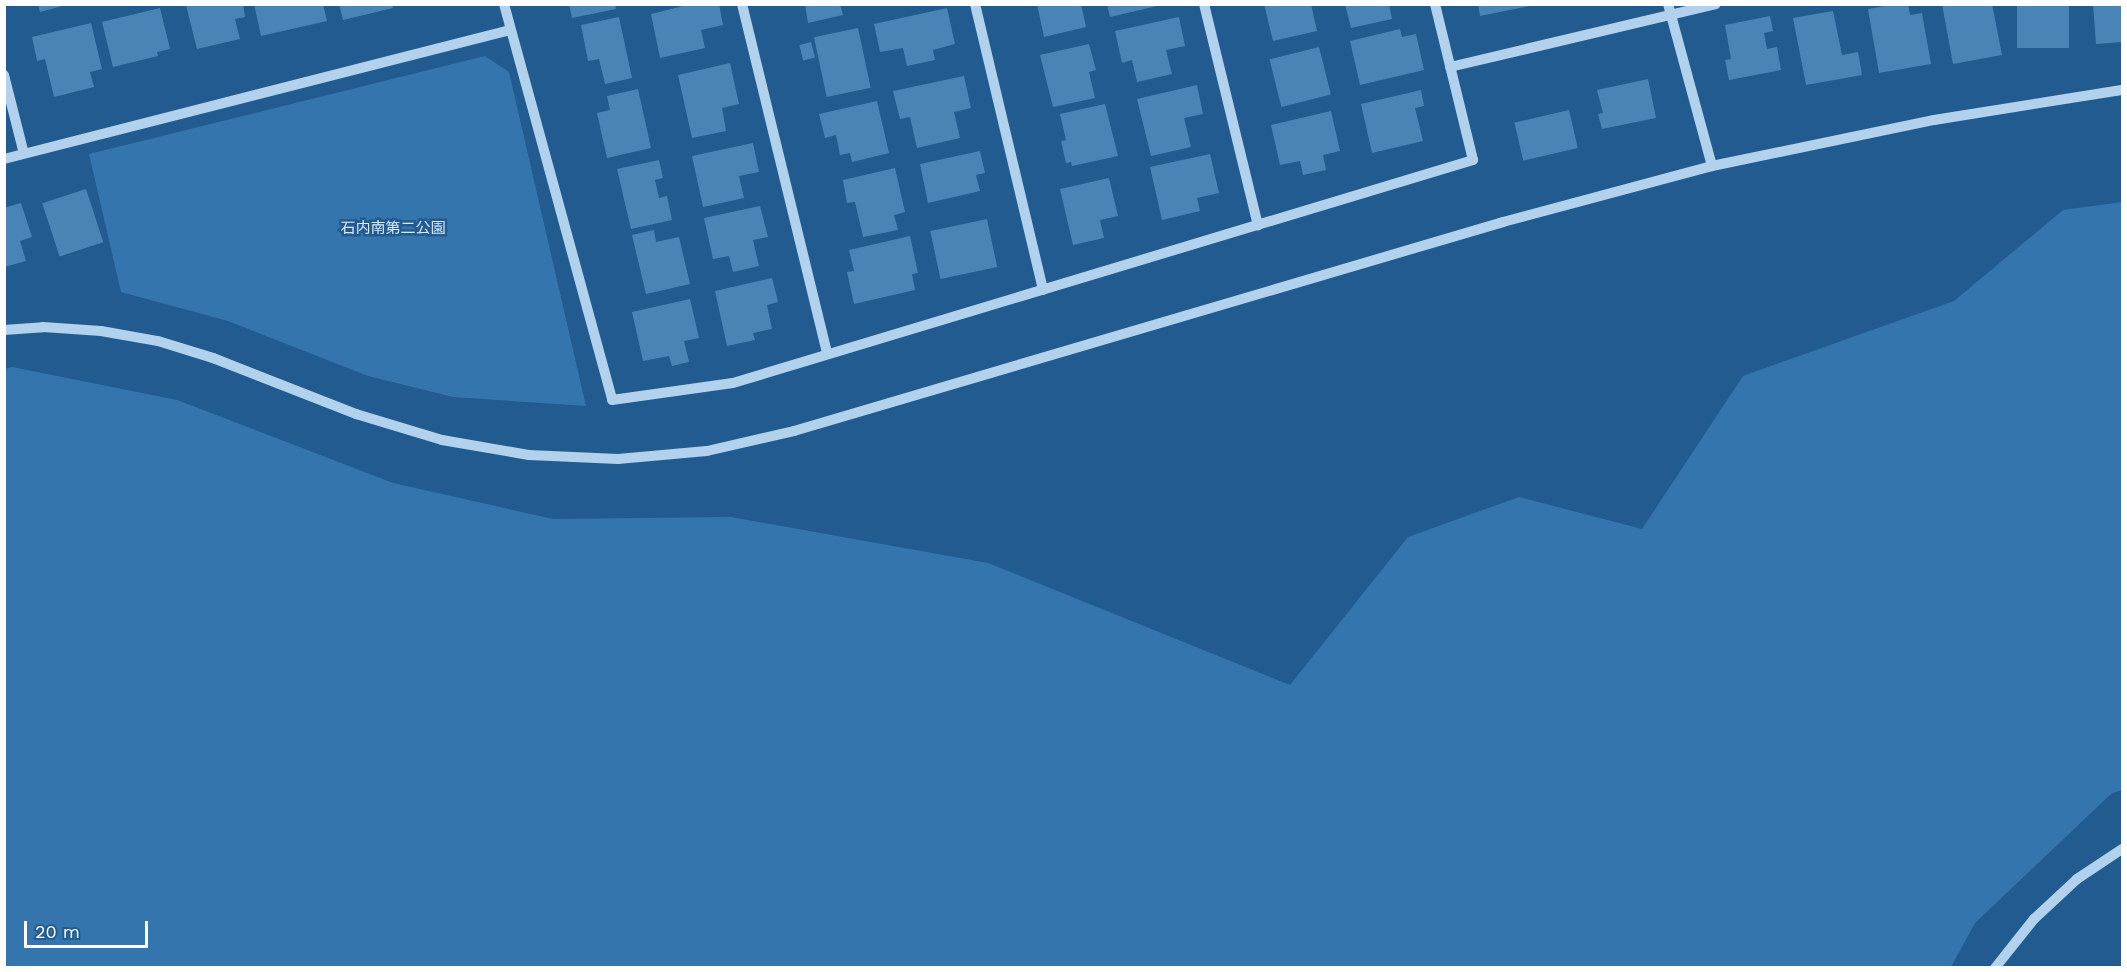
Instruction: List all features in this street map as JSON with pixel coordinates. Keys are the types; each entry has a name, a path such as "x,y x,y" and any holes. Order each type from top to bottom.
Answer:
{"street":[{"path":"504,4 612,400 733,383 1473,160 1435,4"},
{"path":"742,4 827,354"},
{"path":"975,4 1043,290"},
{"path":"1204,4 1258,225"},
{"path":"1450,68 1670,10 1716,4"},
{"path":"1670,10 1712,166"},
{"path":"4,159 510,30"},
{"path":"4,75 24,154"},
{"path":"4,330 43,327 101,331 158,341 213,358 356,414 442,440 519,453 618,459 707,451 794,431 1503,222 1712,166 1934,120 2122,90"},
{"path":"1995,968 2034,919 2078,879 2122,849"}],"green space":[{"name":"石内南第二公園","path":"485,56 509,72 586,406 453,397 368,376 228,321 121,292 89,154"},
{"path":"2122,202 2122,790 2112,793 1975,923 1951,967 5,967 5,369 12,367 177,400 393,483 553,519 731,517 988,563 1290,685 1408,537 1519,497 1642,529 1743,376 1954,301 2063,210"}],"building":[{"path":"38,4 66,4 66,5 40,12"},
{"path":"243,4 245,17 235,19 240,39 197,49 186,5"},
{"path":"254,4 323,4 327,21 261,36"},
{"path":"339,4 392,4 393,8 343,20"},
{"path":"569,4 615,4 616,9 572,18"},
{"path":"691,4 719,4 723,25 701,30 705,48 660,58 651,14"},
{"path":"805,4 840,4 843,15 808,23"},
{"path":"1037,4 1081,4 1086,27 1044,37"},
{"path":"1107,4 1156,4 1157,6 1110,17"},
{"path":"1264,4 1311,4 1317,31 1273,41"},
{"path":"1345,4 1389,4 1392,19 1351,28"},
{"path":"1478,4 1530,4 1530,6 1480,16"},
{"path":"1908,4 1910,15 1922,13 1931,64 1879,73 1868,9"},
{"path":"1942,4 1992,4 2002,55 1953,64"},
{"path":"2017,4 2069,4 2069,48 2017,48"},
{"path":"2093,4 2122,4 2122,42 2096,44"},
{"path":"160,8 170,49 157,52 158,56 113,67 102,22"},
{"path":"947,8 955,44 933,50 935,60 907,66 903,48 880,52 874,24"},
{"path":"1833,11 1842,55 1858,52 1862,75 1806,85 1793,18"},
{"path":"1770,16 1773,31 1764,33 1767,49 1777,47 1781,70 1729,80 1725,60 1731,59 1725,25"},
{"path":"619,17 632,78 605,84 599,59 588,61 581,25"},
{"path":"1179,17 1185,46 1166,50 1172,74 1137,82 1132,60 1122,63 1115,31"},
{"path":"91,23 102,69 90,72 94,87 54,97 45,59 37,61 32,37"},
{"path":"858,28 871,88 827,97 814,37"},
{"path":"1400,29 1402,37 1416,34 1424,70 1360,85 1350,41"},
{"path":"811,42 815,58 803,60 799,45"},
{"path":"1089,44 1096,70 1089,72 1095,98 1053,107 1040,55"},
{"path":"1319,47 1331,95 1281,107 1270,59"},
{"path":"730,63 739,104 722,108 726,131 692,138 678,75"},
{"path":"964,76 971,108 954,112 960,138 917,148 910,117 900,119 893,91"},
{"path":"1648,79 1656,118 1602,129 1598,114 1603,113 1597,90"},
{"path":"1197,85 1203,114 1184,118 1191,147 1151,156 1137,99"},
{"path":"638,89 651,148 607,158 597,113 610,110 607,96"},
{"path":"1421,90 1424,106 1415,108 1423,141 1372,153 1361,104"},
{"path":"877,101 889,153 852,162 850,153 840,155 836,135 825,138 819,114"},
{"path":"1105,104 1118,156 1072,166 1071,162 1066,163 1061,141 1066,140 1060,114"},
{"path":"1569,110 1578,148 1523,161 1514,123"},
{"path":"1331,111 1340,151 1323,155 1326,170 1303,175 1300,161 1280,165 1271,125"},
{"path":"753,143 759,172 739,176 744,198 703,207 692,156"},
{"path":"980,151 985,173 976,175 980,191 928,203 920,164"},
{"path":"1210,154 1219,193 1197,198 1200,211 1162,220 1150,167"},
{"path":"659,160 663,178 655,180 659,198 667,196 672,220 631,229 617,169"},
{"path":"895,168 905,212 894,215 898,230 863,237 855,202 847,203 843,180"},
{"path":"1109,178 1118,216 1100,220 1104,238 1073,245 1060,189"},
{"path":"86,189 103,242 60,256 42,203"},
{"path":"21,203 32,237 20,241 26,261 4,267 4,208"},
{"path":"760,206 768,237 753,240 759,266 733,272 729,256 713,259 704,218"},
{"path":"987,219 997,267 940,279 930,231"},
{"path":"654,230 656,242 679,237 690,284 646,294 632,235"},
{"path":"910,236 918,273 912,274 915,290 854,304 847,272 854,271 849,250"},
{"path":"772,278 778,302 767,305 772,329 753,333 755,340 727,346 715,291"},
{"path":"690,299 699,338 684,341 689,362 672,366 669,356 643,361 632,312"}]}
